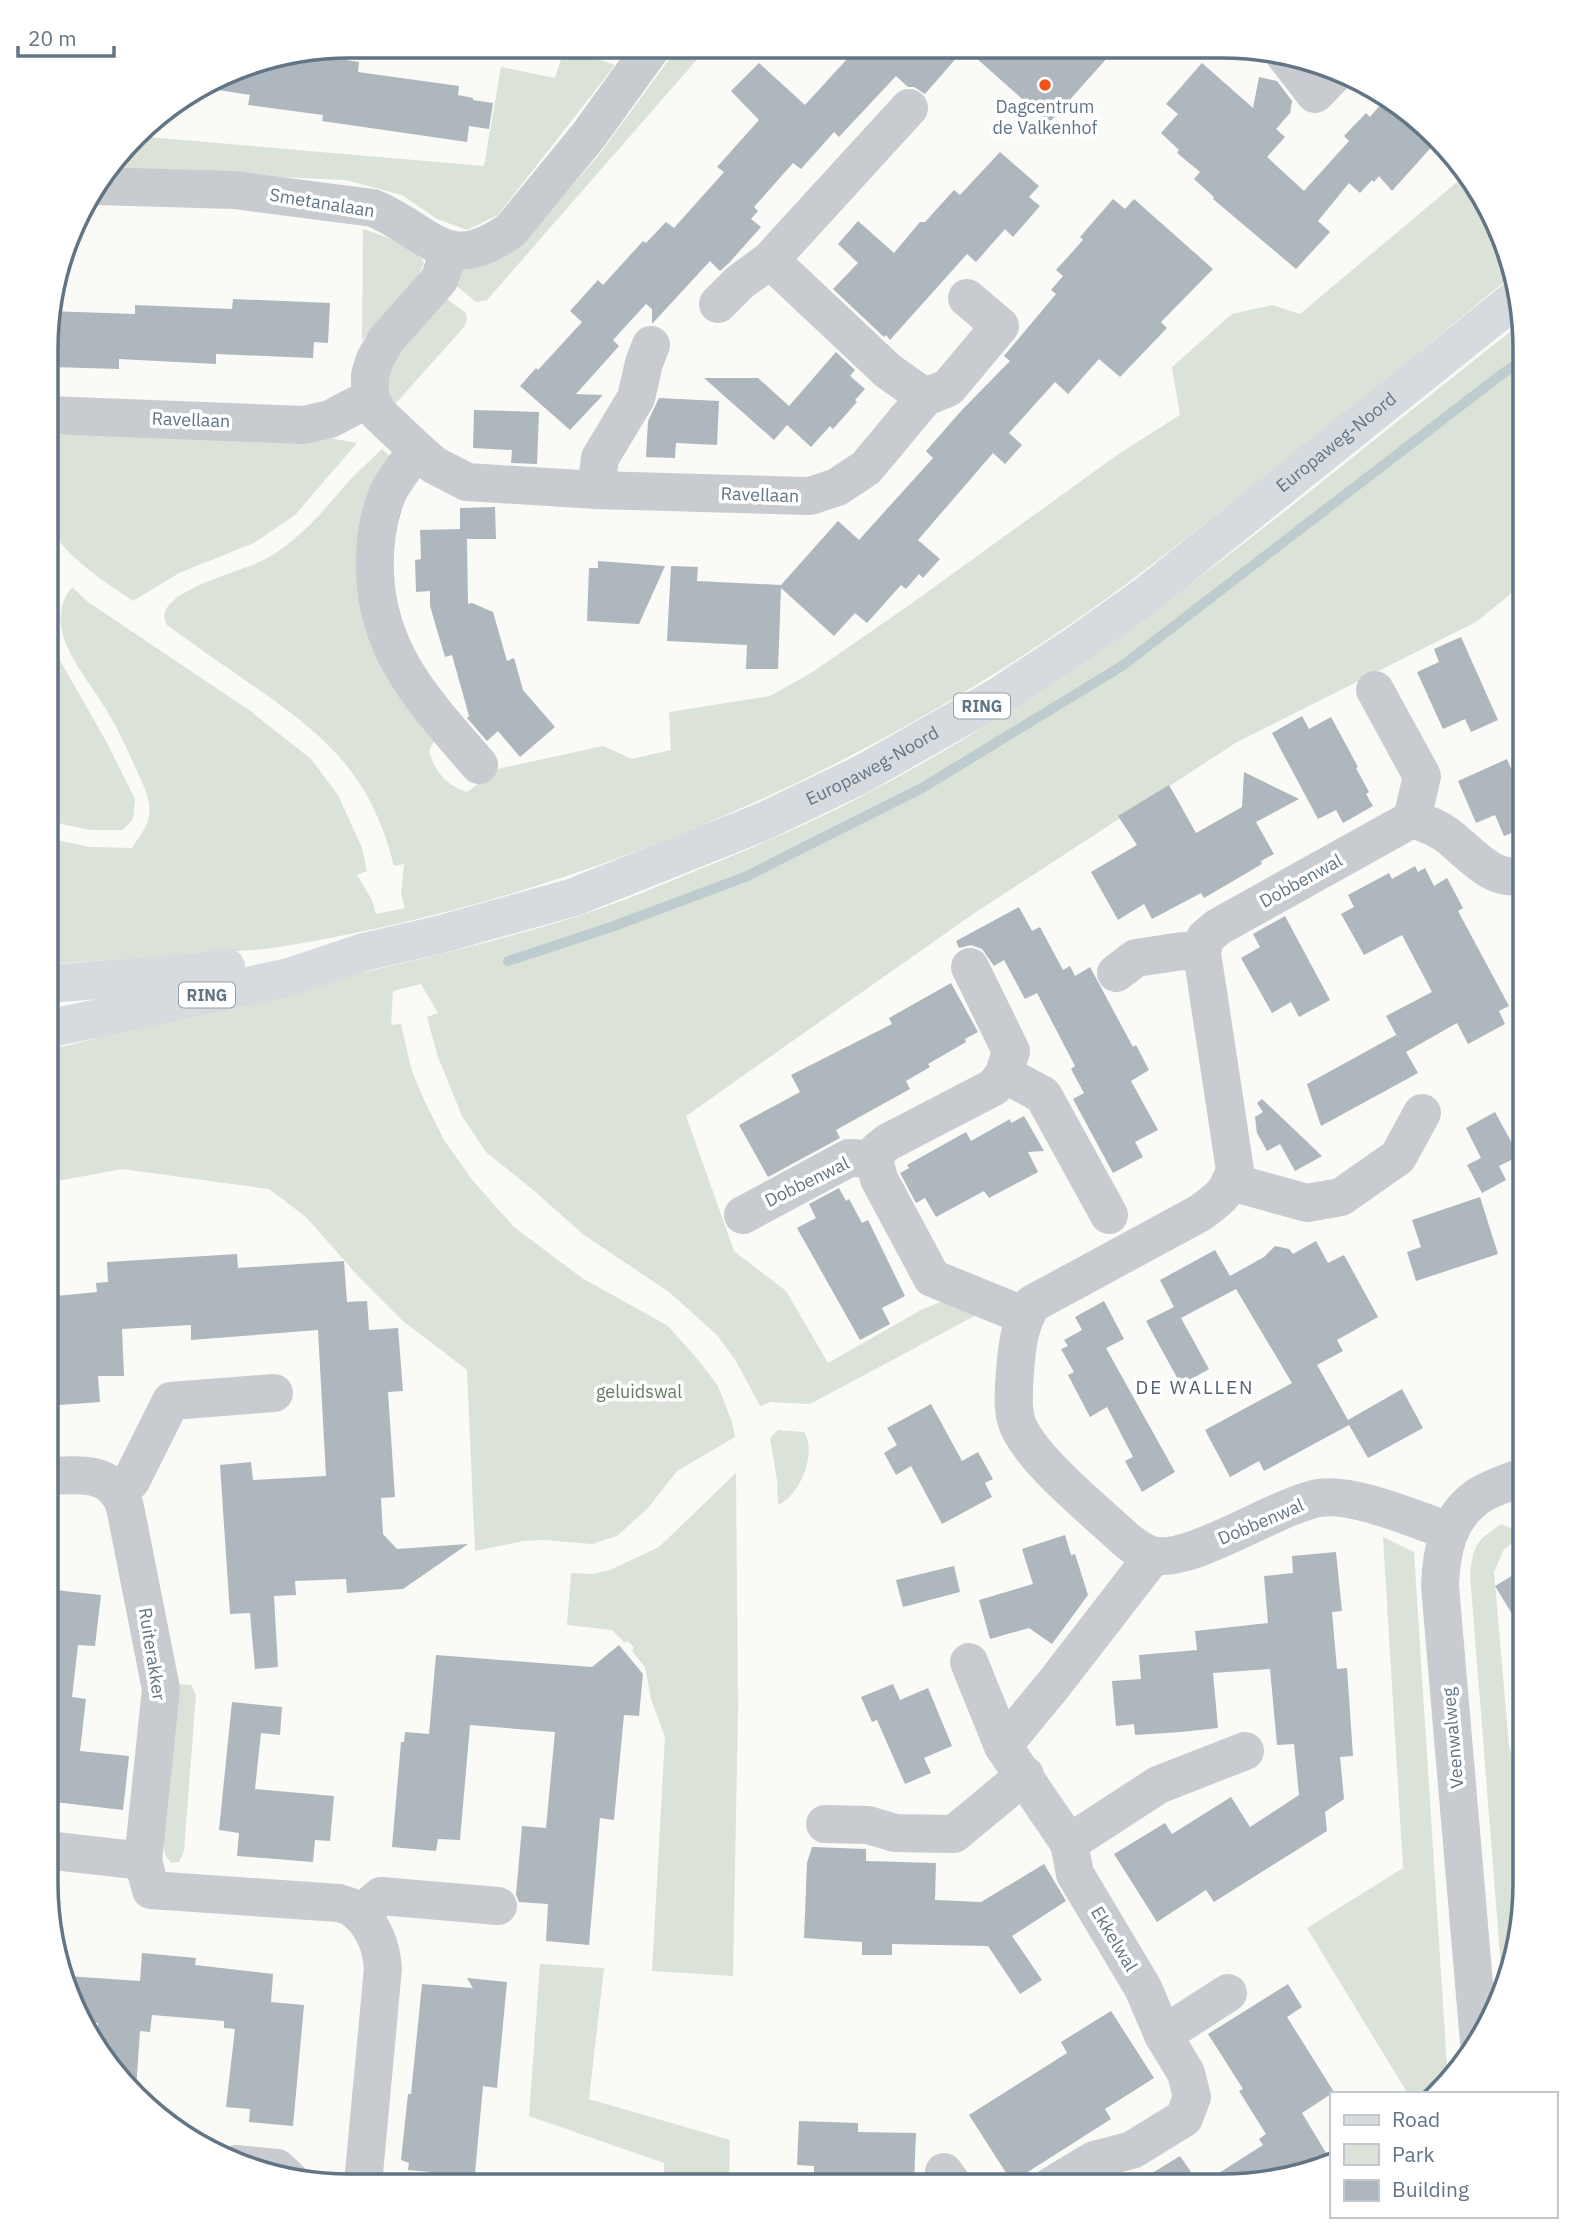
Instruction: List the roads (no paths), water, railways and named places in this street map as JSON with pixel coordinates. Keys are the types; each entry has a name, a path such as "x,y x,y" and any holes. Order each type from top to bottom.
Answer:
{"main road":[{"name":"Europaweg-Noord","path":"58,1027 289,976 364,952 522,912 641,872 762,822 908,749 999,696 1079,643 1145,596 1510,303"},
{"name":"Europaweg-Noord","path":"58,983 202,972 285,958 364,952"}],"street":[{"path":"370,398 370,375 375,359 386,340 439,280 450,250 464,252 479,248 511,230 588,136 644,58"},
{"path":"1294,67 1315,94 1330,78"},
{"path":"718,304 740,282 770,260 909,108"},
{"name":"Smetanalaan","path":"107,186 234,190 373,208 394,217 430,241 450,250"},
{"path":"770,260 888,371 925,397"},
{"name":"Ravellaan","path":"58,415 304,425 330,419 370,398 378,413 434,465 467,482 596,490 810,496 837,487 866,468 925,397 948,388 1000,326 967,298"},
{"path":"596,490 600,458 636,398 651,345"},
{"path":"417,450 388,492 381,512 374,548 378,607 390,647 401,666 422,698 479,765"},
{"path":"1375,690 1422,776 1412,819 1429,824 1446,835 1484,867 1513,878"},
{"name":"Dobbenwal","path":"1202,953 1205,938 1218,927 1412,819"},
{"path":"825,1824 868,1825 895,1833 954,1834 1014,1760 1070,1664 1153,1556 1125,1539 1037,1456 1025,1440 1013,1401 1017,1345 1025,1316 1032,1304 1044,1295 1200,1213 1224,1195 1235,1170 1202,953 1182,951 1136,958 1116,973"},
{"path":"970,968 1011,1051 1003,1074 1043,1095 1109,1215"},
{"name":"Dobbenwal","path":"1003,1074 994,1087 888,1142 878,1150 874,1159 878,1179 932,1278 1025,1316"},
{"path":"1231,1182 1307,1203 1341,1197 1398,1157 1422,1113"},
{"name":"Dobbenwal","path":"743,1215 849,1158 874,1159"},
{"path":"58,1476 94,1475 117,1492 131,1481 171,1401 274,1393"},
{"name":"Veenwalweg","path":"1477,2023 1440,1586 1440,1557 1449,1531 1464,1508 1480,1494 1513,1481"},
{"name":"Ruiterakker","path":"117,1492 125,1507 161,1689 143,1861 151,1890 339,1903 360,1914"},
{"name":"Dobbenwal","path":"1153,1556 1179,1554 1299,1504 1320,1498 1340,1498 1370,1505 1449,1531"},
{"path":"969,1662 1014,1760 1069,1843 1158,1786 1245,1751"},
{"name":"Ekkelwal","path":"1069,1843 1075,1874 1143,1988 1163,2035 1186,2073 1192,2097 1184,2118 1132,2150 1094,2160 1071,2174"},
{"path":"58,1851 143,1861"},
{"path":"364,2174 383,1968 378,1942 369,1923 360,1914 381,1896 498,1906"},
{"path":"1163,2035 1228,1993"}],"waterway":[{"path":"508,961 614,926 745,877 922,788 1122,666 1513,367"}],"place":[{"name":"Dagcentrum de Valkenhof","path":"1045,85"}],"district":[{"name":"DE WALLEN","path":"1195,1387"}],"park label":[{"name":"geluidswal","path":"639,1392"}]}
